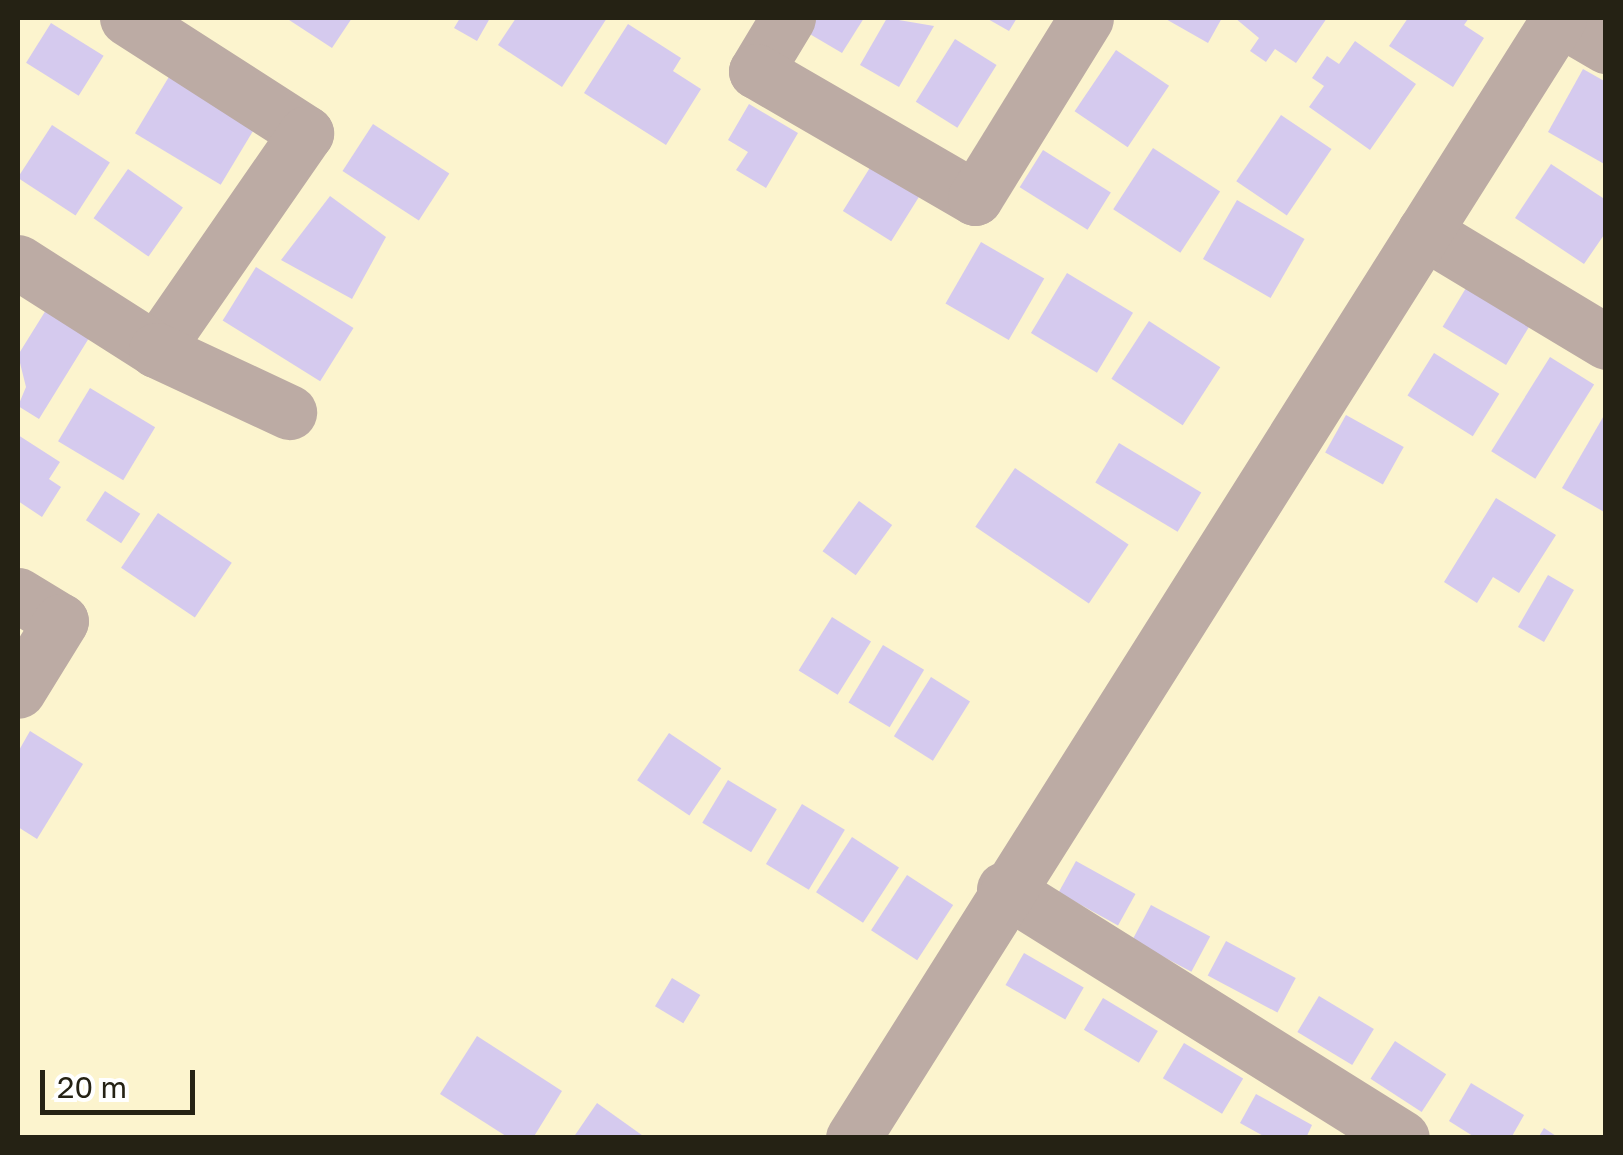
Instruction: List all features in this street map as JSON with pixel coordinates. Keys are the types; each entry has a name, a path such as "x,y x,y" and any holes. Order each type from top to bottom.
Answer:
{"street":[{"path":"128,18 306,134 156,350"},
{"path":"788,18 756,71 975,198 1086,18"},
{"path":"853,1138 1004,888 1559,18 1606,46"},
{"path":"1424,232 1606,342"},
{"path":"18,262 156,350 289,412"},
{"path":"18,595 61,621 18,691"},
{"path":"1004,888 1402,1138"}],"building":[{"path":"286,18 352,18 332,48"},
{"path":"460,18 490,18 477,41 454,28"},
{"path":"516,18 607,18 562,87 498,45"},
{"path":"817,18 864,18 842,53 808,33"},
{"path":"887,18 934,26 899,87 860,65"},
{"path":"986,18 1017,18 1009,31"},
{"path":"1164,18 1222,18 1208,43"},
{"path":"1235,18 1327,18 1296,63 1275,49 1266,62 1250,51 1259,38"},
{"path":"1408,18 1469,18 1464,25 1484,38 1453,87 1389,46"},
{"path":"51,23 104,56 79,96 26,63"},
{"path":"628,24 681,58 673,71 701,89 666,145 584,93"},
{"path":"955,39 997,65 957,128 916,102"},
{"path":"1355,41 1416,84 1370,150 1309,107 1324,86 1312,78 1327,56 1339,64"},
{"path":"1116,50 1169,86 1128,147 1075,111"},
{"path":"1583,69 1606,82 1606,165 1548,132"},
{"path":"170,75 256,127 221,185 135,133"},
{"path":"749,104 798,133 766,188 736,170 748,152 728,140"},
{"path":"1281,115 1332,149 1287,215 1236,181"},
{"path":"373,124 449,174 419,221 343,171"},
{"path":"52,125 110,163 76,215 18,178"},
{"path":"1153,148 1220,192 1180,253 1113,209"},
{"path":"1043,150 1111,192 1088,230 1020,187"},
{"path":"1551,164 1606,200 1606,232 1584,264 1515,218"},
{"path":"871,166 919,196 891,241 843,211"},
{"path":"128,169 183,207 148,257 94,218"},
{"path":"330,196 386,237 352,299 281,260"},
{"path":"1237,200 1305,239 1271,298 1203,259"},
{"path":"981,242 1044,278 1009,340 946,303"},
{"path":"256,267 354,328 320,381 223,320"},
{"path":"1067,273 1133,313 1097,373 1031,333"},
{"path":"1472,278 1535,316 1506,365 1443,327"},
{"path":"46,310 89,338 39,419 18,406 26,387 18,355"},
{"path":"1149,321 1220,367 1183,425 1111,379"},
{"path":"1434,353 1499,394 1473,436 1408,395"},
{"path":"1550,357 1594,385 1535,479 1491,451"},
{"path":"90,388 155,427 123,480 58,441"},
{"path":"1606,412 1606,513 1562,488"},
{"path":"1346,415 1404,447 1383,485 1325,453"},
{"path":"18,435 60,462 49,479 61,487 42,517 18,501"},
{"path":"1119,443 1201,492 1178,532 1095,482"},
{"path":"1015,468 1129,545 1089,603 975,527"},
{"path":"105,491 140,514 121,543 86,520"},
{"path":"1496,498 1556,535 1519,593 1493,577 1477,603 1444,582"},
{"path":"859,501 892,525 856,575 823,551"},
{"path":"158,513 232,563 195,617 121,568"},
{"path":"1548,575 1574,590 1544,642 1518,627"},
{"path":"832,617 871,641 838,695 799,670"},
{"path":"883,645 924,670 890,727 848,702"},
{"path":"931,677 970,701 933,761 894,736"},
{"path":"30,731 83,764 37,839 18,827 18,752"},
{"path":"669,733 721,768 689,815 637,780"},
{"path":"728,780 777,809 751,852 702,823"},
{"path":"802,804 845,830 809,890 766,864"},
{"path":"852,837 899,867 863,923 816,892"},
{"path":"1076,861 1135,894 1118,925 1059,892"},
{"path":"907,875 953,905 917,960 871,930"},
{"path":"1151,905 1210,936 1191,972 1132,940"},
{"path":"1226,941 1296,978 1277,1013 1208,975"},
{"path":"1024,953 1084,987 1065,1020 1006,985"},
{"path":"672,978 700,995 683,1023 655,1006"},
{"path":"1319,996 1374,1029 1352,1065 1297,1032"},
{"path":"1103,998 1158,1031 1139,1063 1084,1030"},
{"path":"477,1036 562,1091 533,1138 509,1138 440,1094"},
{"path":"1395,1041 1446,1074 1422,1112 1370,1079"},
{"path":"1184,1043 1243,1079 1222,1114 1163,1078"},
{"path":"1471,1083 1524,1115 1511,1138 1476,1138 1449,1121"},
{"path":"1256,1094 1312,1125 1306,1138 1267,1138 1240,1123"},
{"path":"597,1103 646,1138 573,1138"},
{"path":"1544,1128 1559,1138 1538,1138"}]}
